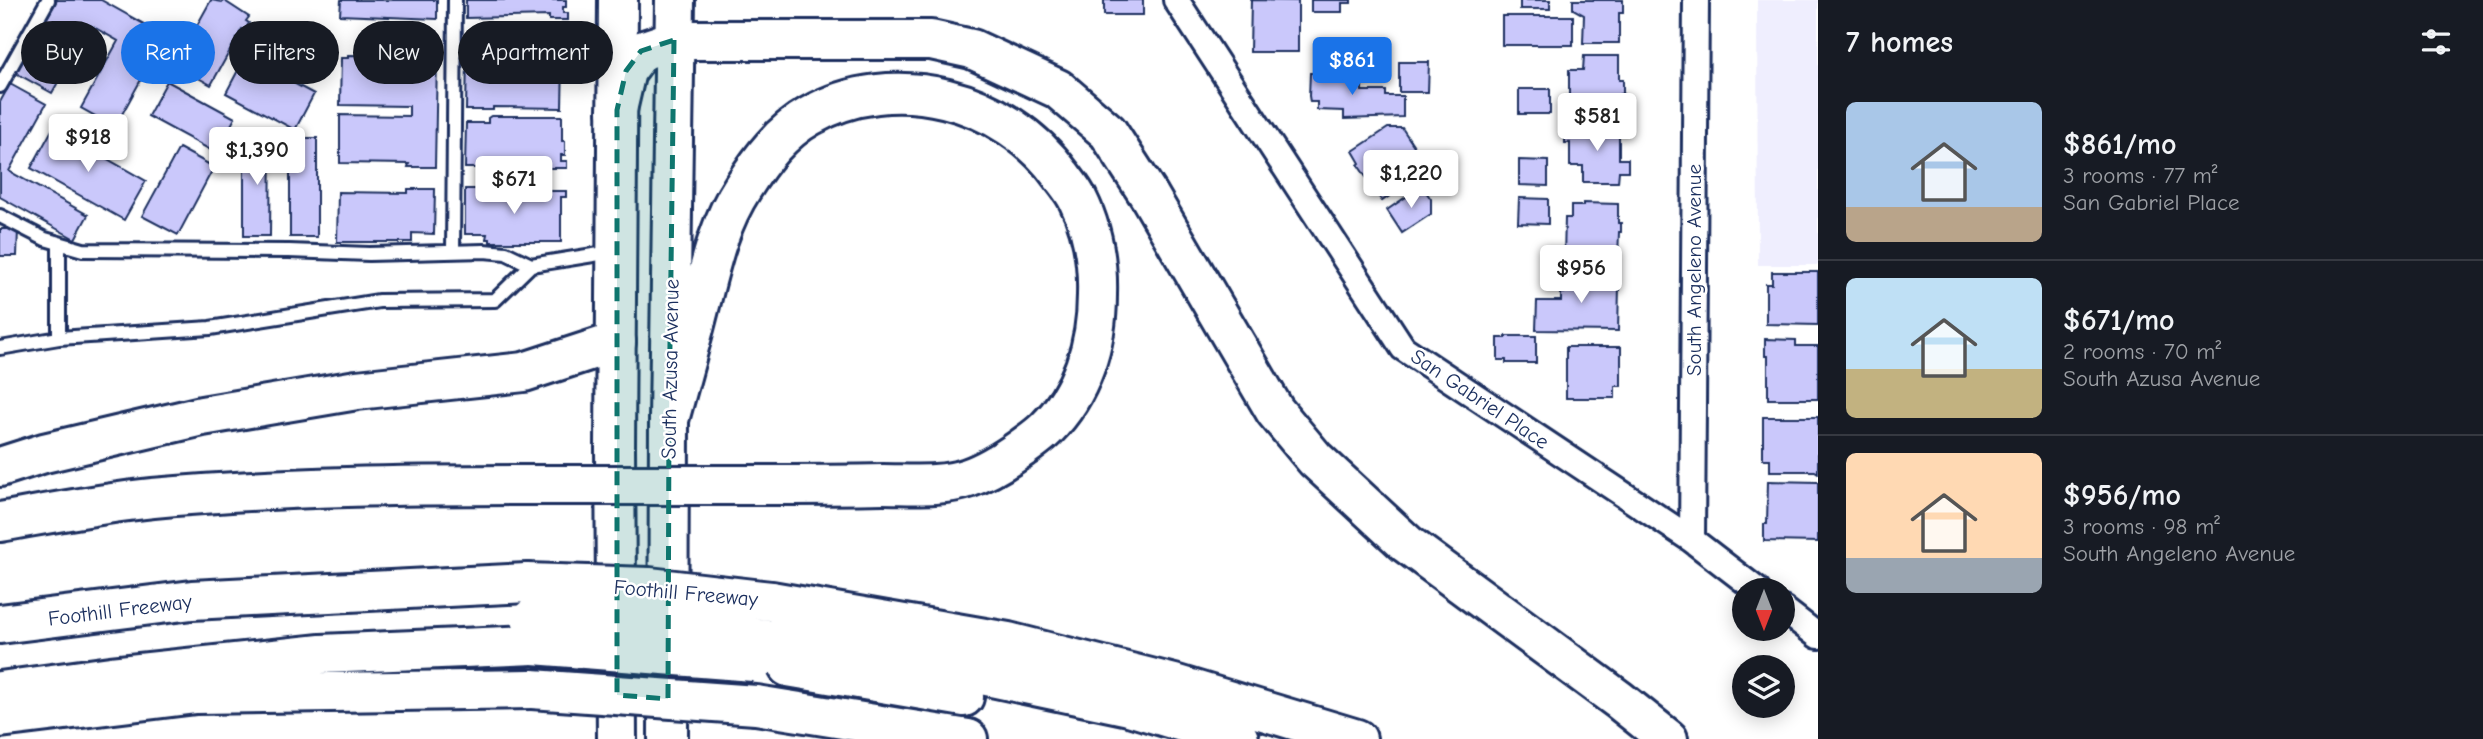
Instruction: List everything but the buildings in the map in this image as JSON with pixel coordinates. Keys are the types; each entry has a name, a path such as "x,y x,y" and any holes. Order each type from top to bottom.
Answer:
{"main road":[{"path":"617,739 615,342 618,0"},
{"name":"South Azusa Avenue","path":"668,739 675,0"},
{"path":"617,110 626,71 641,51 674,40 930,40 972,49 1058,89 1108,132 1150,197 1275,411 1315,459 1407,544 1668,739"},
{"path":"0,522 152,498 258,490 382,486 929,484 967,479 1002,462 1046,430 1070,398 1088,361 1097,323 1098,275 1092,236 1077,198 1047,155 1002,120 945,97 915,93 868,94 836,103 807,117 780,138 760,162 741,190 719,235 669,420"},
{"path":"0,467 44,453 202,416 357,390 524,372 615,342"},
{"name":"Foothill Freeway","path":"0,624 192,600 530,616 649,587 771,601 1008,642 1174,684 1357,739"},
{"path":"0,691 111,676 321,654 530,616"},
{"path":"0,665 76,654 247,637 530,616 650,625 1154,739"},
{"path":"767,651 883,654 1129,706 1239,739"},
{"path":"0,718 196,694 532,689 756,705 968,739"}],"street":[{"name":"South Angeleno Avenue","path":"1692,540 1696,0"},
{"name":"San Gabriel Place","path":"1176,1 1403,348 1692,540 1741,578"},
{"path":"1796,619 1818,636"}],"lane":[{"path":"0,86 48,0"},
{"path":"453,252 455,0"},
{"path":"0,216 45,239 83,250 506,253 531,265"},
{"path":"59,243 59,338"},
{"path":"0,348 59,338 210,328 379,301 495,300 531,265 616,251"}],"highlighted area":[{"path":"674,40 669,420 668,699 617,695 617,110 626,71 641,51"}],"shaded area":[{"path":"1757,0 1818,0 1818,265 1758,265"}]}
